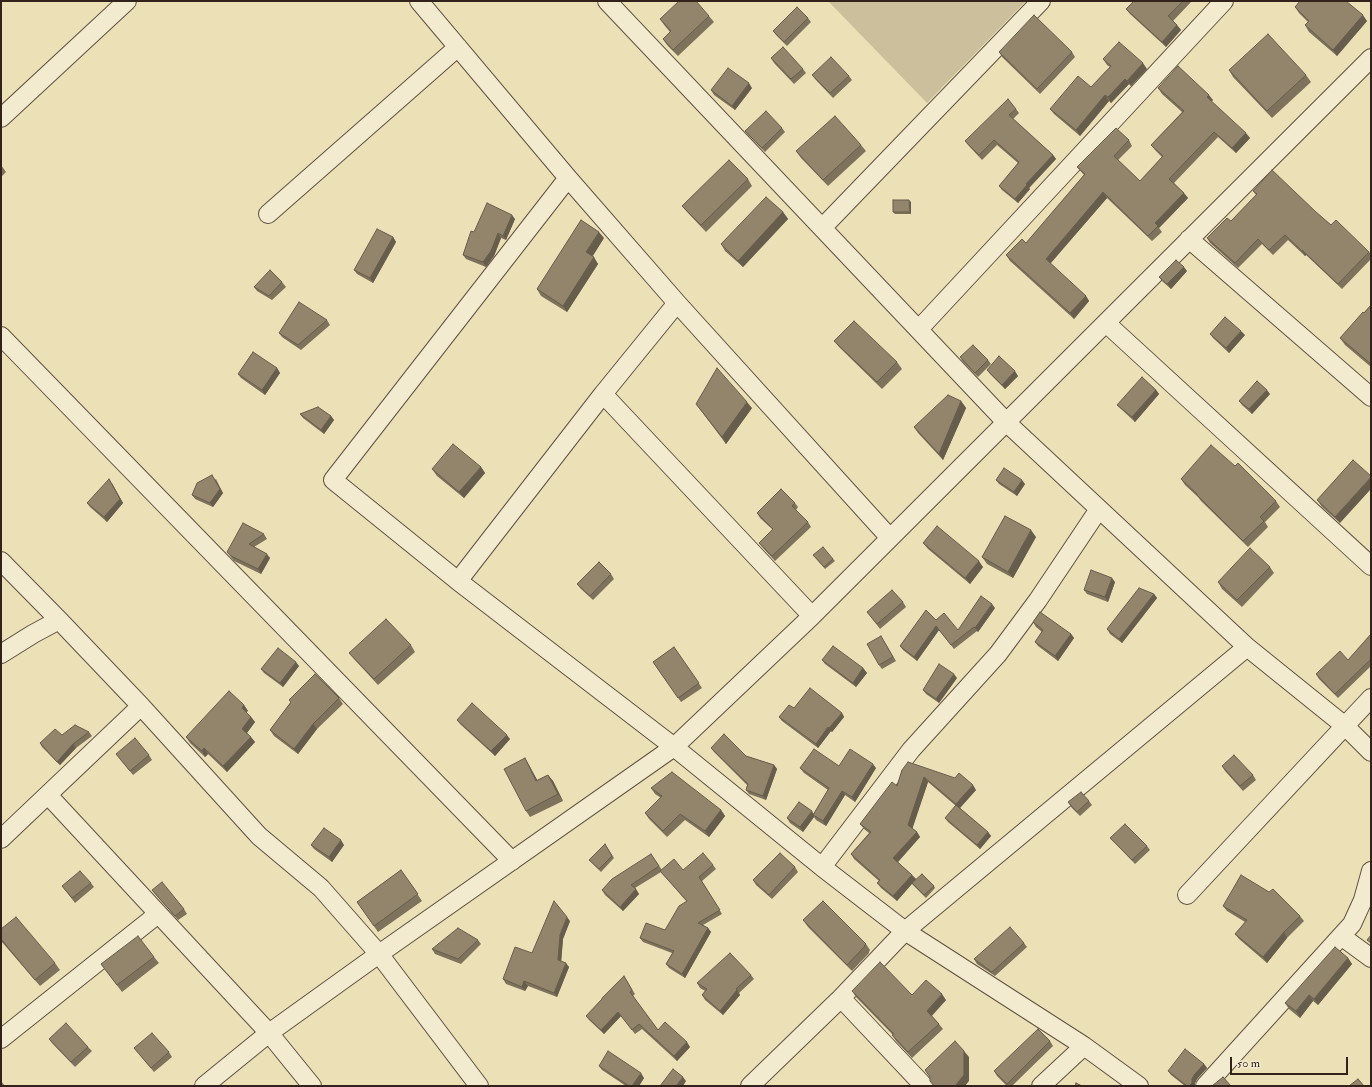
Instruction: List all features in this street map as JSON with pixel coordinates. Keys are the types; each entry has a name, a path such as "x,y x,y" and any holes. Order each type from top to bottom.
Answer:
{"street":[{"path":"1,118 127,1"},
{"path":"419,1 568,178 677,303 890,538"},
{"path":"607,1 1006,422 1247,647 1345,726 1371,752"},
{"path":"822,228 1041,1"},
{"path":"919,329 1224,1"},
{"path":"268,214 458,47"},
{"path":"204,1086 269,1033 378,954 674,747 812,616 1371,58"},
{"path":"568,178 333,480 458,581 674,747 905,932 1084,1046 1139,1086"},
{"path":"1189,240 1371,397"},
{"path":"458,581 603,394 677,303"},
{"path":"1106,323 1371,566"},
{"path":"1,336 512,861"},
{"path":"603,394 812,616"},
{"path":"822,867 911,750 998,654 1038,600 1099,509"},
{"path":"1,560 141,706 258,836 321,888 378,954 479,1086"},
{"path":"1,654 33,634 60,620"},
{"path":"750,1086 841,998 905,932 1247,647"},
{"path":"1187,895 1371,698"},
{"path":"1,839 141,706"},
{"path":"48,795 269,1033 312,1086"},
{"path":"1205,1086 1352,924 1363,900 1371,871"},
{"path":"1,1039 158,914"},
{"path":"1340,936 1371,958"},
{"path":"841,998 924,1086"},
{"path":"1041,1086 1084,1046"}],"shaded area":[{"path":"828,1 1026,1 927,103"}],"building":[{"path":"679,1 696,1 709,16 673,50 663,39 671,31 660,19"},
{"path":"1134,1 1183,1 1168,16 1177,25 1162,42 1126,9"},
{"path":"1300,1 1346,1 1363,15 1333,50 1305,25 1309,21 1295,7"},
{"path":"797,7 808,18 784,42 773,31"},
{"path":"1034,15 1072,52 1037,89 999,52"},
{"path":"1268,34 1306,75 1267,111 1229,70"},
{"path":"1119,42 1143,63 1127,81 1125,79 1108,97 1105,95 1076,130 1050,109 1078,76 1091,87 1111,66 1103,59"},
{"path":"783,47 803,69 791,79 771,58"},
{"path":"831,57 849,76 830,93 812,75"},
{"path":"1178,66 1209,95 1207,97 1246,133 1232,148 1214,132 1169,179 1184,193 1155,223 1158,226 1148,236 1103,192 1046,259 1086,296 1070,313 1006,255 1022,239 1026,243 1085,174 1077,167 1116,128 1129,140 1114,156 1140,181 1163,156 1151,145 1184,111 1158,88"},
{"path":"728,68 749,83 732,106 711,90"},
{"path":"1008,99 1016,109 1009,115 1053,155 1026,184 1027,185 1015,199 999,186 1019,162 994,140 979,155 965,141"},
{"path":"766,111 782,128 762,148 745,131"},
{"path":"835,116 861,145 823,180 796,151"},
{"path":"729,160 748,179 701,225 682,206"},
{"path":"1272,170 1331,225 1336,220 1369,252 1338,284 1285,235 1269,250 1258,239 1235,263 1207,238 1227,218 1231,221 1257,194 1253,191"},
{"path":"766,197 783,212 738,261 721,244"},
{"path":"893,200 909,200 910,212 893,212"},
{"path":"487,203 512,215 503,236 498,233 491,251 483,262 463,255 471,231 474,232"},
{"path":"581,220 599,232 586,252 594,257 563,306 537,289"},
{"path":"377,229 393,237 370,278 354,270"},
{"path":"1176,260 1184,267 1167,284 1159,277"},
{"path":"270,270 282,282 269,296 254,287"},
{"path":"299,302 327,320 298,345 279,333"},
{"path":"1371,305 1371,364 1340,338"},
{"path":"1225,317 1241,331 1226,348 1210,334"},
{"path":"854,321 897,362 877,382 834,341"},
{"path":"973,345 988,360 975,373 960,357"},
{"path":"253,352 277,368 262,390 238,374"},
{"path":"999,356 1015,371 1002,385 987,370"},
{"path":"717,368 747,402 722,437 696,404"},
{"path":"1142,377 1156,390 1132,417 1117,405"},
{"path":"1257,381 1267,390 1249,409 1239,401"},
{"path":"948,395 961,401 939,454 914,427"},
{"path":"318,407 331,416 321,430 300,414"},
{"path":"453,444 481,467 459,492 432,469"},
{"path":"1211,445 1235,466 1238,463 1276,501 1260,517 1264,521 1243,541 1181,479"},
{"path":"1353,460 1371,477 1335,517 1317,500"},
{"path":"1004,468 1022,480 1014,492 996,480"},
{"path":"212,475 220,489 210,503 192,495 197,483"},
{"path":"109,479 120,499 104,517 87,503"},
{"path":"781,489 795,503 792,506 808,522 772,556 759,543 773,529 757,513"},
{"path":"1005,516 1031,530 1008,572 982,557"},
{"path":"243,523 264,534 249,544 267,554 258,569 231,556 227,552"},
{"path":"937,526 979,561 965,578 923,543"},
{"path":"823,547 833,559 824,567 813,555"},
{"path":"1250,548 1270,567 1237,600 1218,582"},
{"path":"599,562 611,574 590,596 577,584"},
{"path":"1091,570 1112,578 1105,597 1084,590"},
{"path":"1139,588 1154,594 1119,639 1107,629"},
{"path":"892,590 903,602 877,624 867,612"},
{"path":"981,596 992,604 975,628 974,627 951,645 936,626 914,657 900,646 926,610 936,620 944,613 958,630"},
{"path":"1040,612 1071,634 1055,656 1035,642 1043,630 1033,622"},
{"path":"386,619 411,645 374,679 349,653"},
{"path":"1371,634 1371,659 1335,694 1316,674 1340,651 1348,660"},
{"path":"881,636 893,657 879,665 867,644"},
{"path":"833,646 863,668 853,683 822,660"},
{"path":"674,647 699,683 678,698 653,662"},
{"path":"278,648 296,662 280,683 261,669"},
{"path":"939,664 954,674 936,699 923,690"},
{"path":"315,674 339,698 313,724 294,749 270,730 291,702 289,700"},
{"path":"810,688 842,713 829,728 828,727 816,744 779,717 789,705 794,708"},
{"path":"229,691 244,705 242,708 251,717 242,729 251,737 223,766 204,748 202,751 186,737"},
{"path":"472,703 507,735 491,751 457,720"},
{"path":"75,725 89,732 73,744 57,762 40,743 55,729 62,735"},
{"path":"724,734 746,756 774,765 763,796 746,790 748,784 711,748"},
{"path":"135,738 149,755 130,771 116,754"},
{"path":"814,749 839,766 850,749 873,764 852,797 842,791 823,821 813,815 829,788 800,768"},
{"path":"1234,755 1253,775 1240,786 1222,766"},
{"path":"525,758 536,781 548,775 558,794 526,811 504,769"},
{"path":"908,762 955,778 959,773 973,785 956,804 924,777 908,825 917,832 893,858 912,875 893,896 877,883 880,880 851,854 871,832 860,824 892,782 897,786 902,770"},
{"path":"672,772 721,810 705,831 680,814 663,831 645,813 662,796 651,788"},
{"path":"1081,792 1089,801 1077,812 1068,802"},
{"path":"799,802 812,811 800,827 787,818"},
{"path":"956,805 988,832 977,845 945,818"},
{"path":"1125,824 1147,846 1132,860 1110,838"},
{"path":"324,828 341,840 329,857 311,845"},
{"path":"605,844 612,856 599,869 589,860"},
{"path":"703,853 713,865 699,877 720,910 698,923 708,928 682,974 666,964 674,951 640,938 646,923 665,930 679,906 687,901 660,871 674,859 683,870"},
{"path":"780,853 795,867 769,895 753,880"},
{"path":"651,854 659,866 631,885 636,889 620,907 602,890 612,879"},
{"path":"401,870 418,894 374,926 357,902"},
{"path":"80,871 91,883 72,898 62,886"},
{"path":"922,874 934,886 924,895 912,883"},
{"path":"1241,875 1269,892 1273,889 1300,916 1263,957 1235,934 1247,920 1223,906"},
{"path":"162,882 184,909 175,916 152,890"},
{"path":"554,901 567,917 560,935 558,960 566,963 554,993 524,981 522,987 503,979 515,947 532,953"},
{"path":"823,901 866,944 847,965 803,920"},
{"path":"16,917 55,963 35,980 1,939 1,929"},
{"path":"1010,927 1024,943 992,972 974,959"},
{"path":"458,928 478,940 458,959 432,949"},
{"path":"1371,935 1371,943 1367,940"},
{"path":"138,936 154,957 117,985 101,964"},
{"path":"1335,947 1348,958 1314,999 1309,995 1296,1011 1285,1003"},
{"path":"730,953 751,975 736,989 737,990 720,1011 702,995 707,989 697,983"},
{"path":"880,962 912,995 926,980 942,994 927,1011 939,1024 908,1052 892,1035 894,1034 852,991"},
{"path":"624,976 632,990 630,992 658,1030 665,1022 687,1042 674,1056 639,1024 632,1030 618,1012 601,1030 586,1016"},
{"path":"66,1023 88,1047 71,1062 49,1039"},
{"path":"1038,1029 1050,1041 1007,1084 994,1071"},
{"path":"152,1033 169,1052 151,1068 134,1048"},
{"path":"955,1041 964,1051 964,1075 955,1086 934,1086 925,1070"},
{"path":"1185,1049 1204,1064 1194,1075 1192,1083 1189,1086 1168,1071"},
{"path":"608,1051 641,1073 632,1086 629,1086 599,1066"},
{"path":"673,1069 683,1077 676,1086 660,1086"},
{"path":"1223,1077 1231,1086 1212,1086"},
{"path":"1358,1079 1364,1086 1349,1086"},
{"path":"1076,1083 1082,1086 1075,1086"}]}
